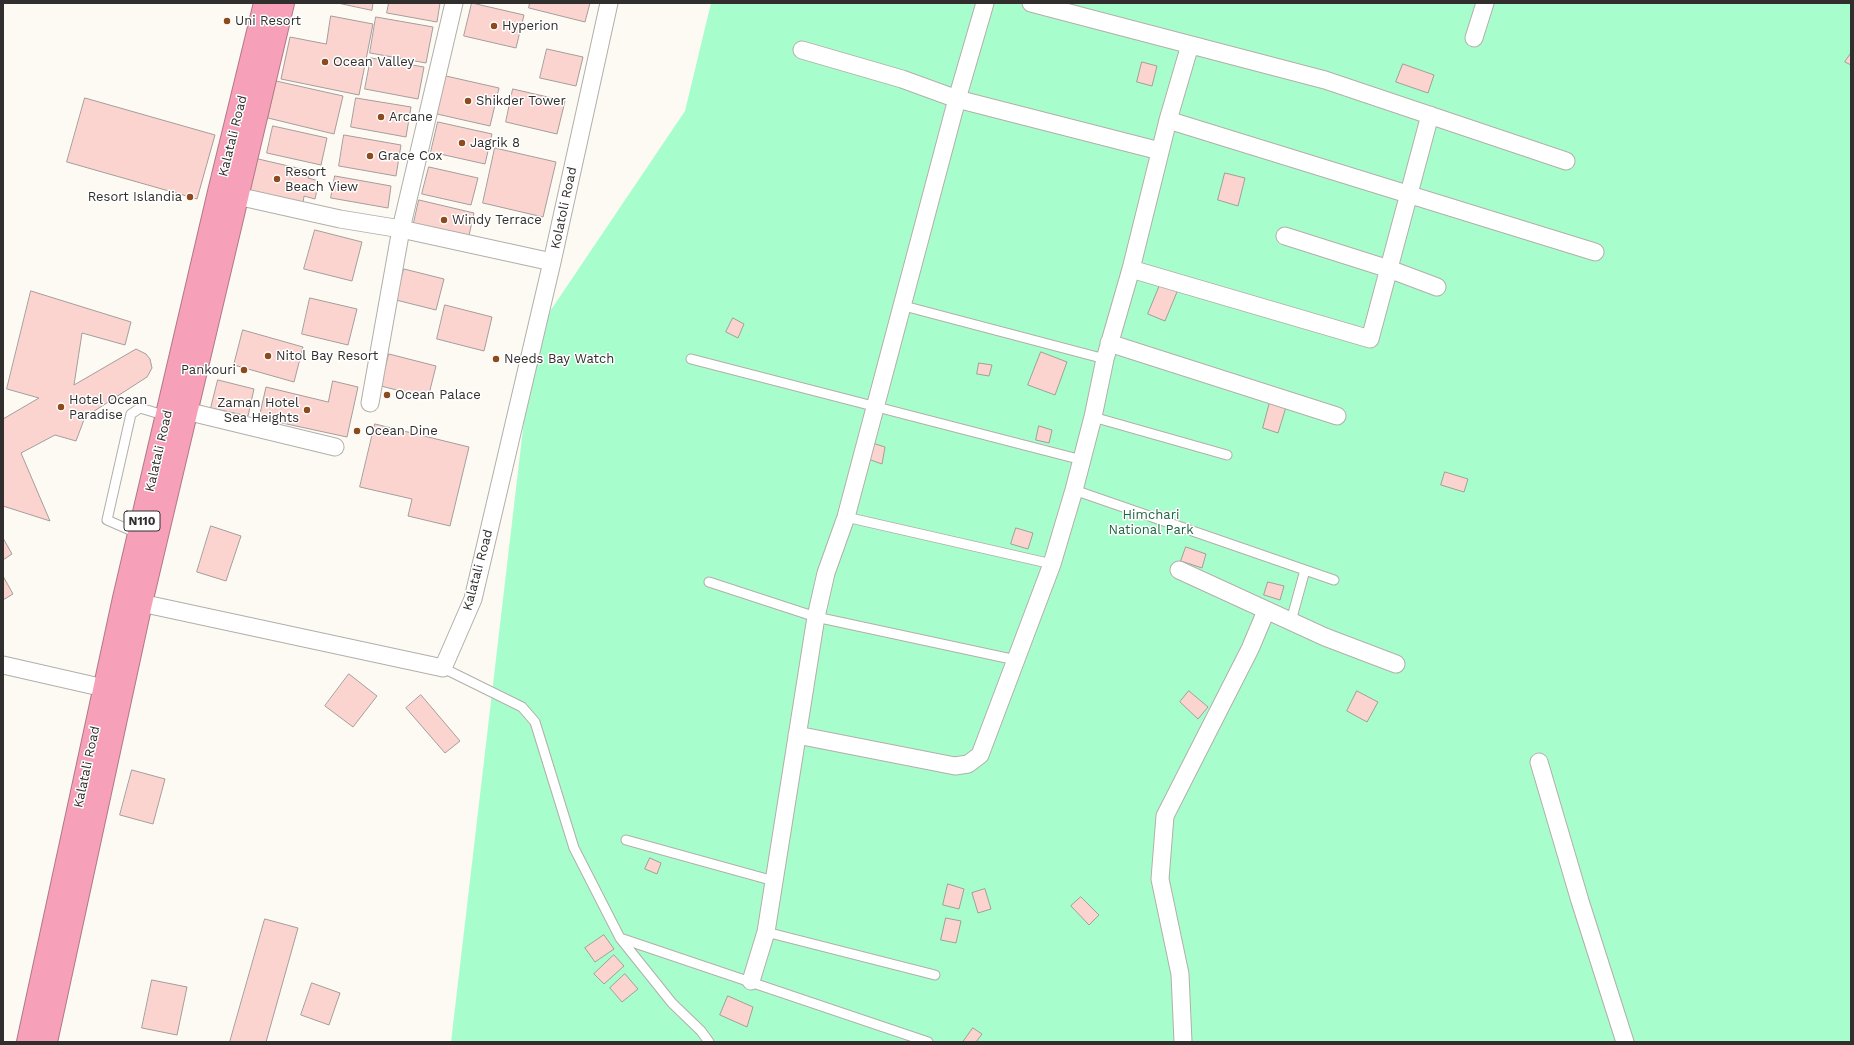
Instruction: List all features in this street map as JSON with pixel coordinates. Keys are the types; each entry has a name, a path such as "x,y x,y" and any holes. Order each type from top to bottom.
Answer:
{"highway":[{"name":"Kalatali Road","path":"28,1042 104,688 139,534 177,414 237,196 249,107 266,3"},
{"name":"Kalatali Road","path":"46,1042 141,602 177,414 249,107 283,3"}],"street":[{"path":"370,403 401,229 454,3"},
{"name":"Kolatoli Road","path":"237,196 340,219 401,229 552,262 609,3"},
{"path":"751,981 766,932 816,617 826,573 846,517 985,3"},
{"path":"1031,3 1325,80 1566,161"},
{"path":"1474,38 1485,3"},
{"path":"797,735 955,766 968,764 980,755 1052,564 1074,490 1093,418 1107,351 1131,269 1168,120 1190,45"},
{"path":"802,50 902,79 958,100 1160,151"},
{"path":"1131,269 1370,339 1430,115"},
{"path":"1168,120 1595,252"},
{"path":"1285,236 1389,269 1437,287"},
{"name":"Kalatali Road","path":"443,668 473,599 552,262"},
{"path":"1107,351 1337,416"},
{"path":"177,414 335,447"},
{"path":"1179,570 1266,611 1291,620 1325,637 1396,664"},
{"path":"141,602 443,668"},
{"path":"1183,1042 1180,974 1160,879 1165,816 1250,649 1266,611"},
{"path":"3,665 104,688"},
{"path":"1539,762 1585,916 1625,1042"}],"lane":[{"path":"904,306 1107,351"},
{"path":"691,359 1082,460"},
{"path":"139,534 107,520 131,414 140,408 177,414"},
{"path":"1093,418 1227,455"},
{"path":"1074,490 1334,580"},
{"path":"846,517 1052,564"},
{"path":"1291,620 1305,570"},
{"path":"709,582 816,617 1016,660"},
{"path":"443,668 522,707 535,722 574,848 620,938 672,1003 701,1031 709,1042"},
{"path":"626,840 774,881"},
{"path":"766,932 935,975"},
{"path":"620,938 928,1042"}],"green space":[{"name":"Himchari National Park","path":"711,3 1851,3 1851,1042 451,1042 534,335 685,111"}],"building":[{"path":"338,3 373,3 372,10"},
{"path":"389,3 440,3 437,22 387,13"},
{"name":"Hyperion","path":"472,3 524,15 516,48 464,36"},
{"path":"530,3 590,3 585,22 529,8"},
{"name":"Ocean Valley","path":"331,16 373,24 359,95 281,79 290,37 326,44"},
{"path":"376,17 433,27 426,63 370,53"},
{"path":"547,49 583,57 576,86 540,78"},
{"path":"1851,53 1851,65 1845,62"},
{"path":"371,58 424,67 418,99 365,89"},
{"path":"1142,62 1157,66 1152,86 1137,82"},
{"path":"1403,64 1434,75 1428,93 1396,82"},
{"name":"Shikder Tower","path":"446,76 499,88 490,126 437,114"},
{"path":"276,81 343,96 334,134 268,118"},
{"path":"513,89 565,101 557,134 506,122"},
{"path":"85,98 215,135 197,199 67,162"},
{"name":"Arcane","path":"356,98 411,107 406,137 351,127"},
{"name":"Jagrik 8","path":"438,122 492,134 485,164 431,152"},
{"path":"273,126 327,138 321,165 267,153"},
{"name":"Grace Cox","path":"344,135 401,145 396,176 339,166"},
{"path":"495,148 556,162 543,217 483,203"},
{"name":"Resort Beach View","path":"254,158 310,171 308,178 319,181 315,199 304,196 303,203 249,190"},
{"name":"Windy Terrace","path":"429,167 478,178 471,205 422,194"},
{"path":"1225,173 1245,178 1238,206 1218,200"},
{"path":"335,176 391,186 388,208 331,198"},
{"name":"Windy Terrace","path":"419,200 474,213 468,240 413,227"},
{"path":"315,230 362,242 352,281 304,269"},
{"path":"404,269 444,279 436,310 396,300"},
{"path":"1162,280 1179,287 1165,321 1148,314"},
{"name":"Hotel Ocean Paradise","path":"31,291 131,322 125,345 82,333 74,385 136,349 146,354 150,359 152,368 147,377 85,417 76,441 55,435 21,453 50,521 3,506 3,419 39,398 7,389"},
{"path":"310,298 357,309 348,345 302,334"},
{"path":"445,305 492,317 484,351 437,339"},
{"path":"733,318 744,324 738,338 726,332"},
{"name":"Nitol Bay Resort","path":"243,330 303,347 294,382 234,365"},
{"path":"1041,352 1067,362 1055,395 1028,385"},
{"path":"389,354 436,366 428,398 381,386"},
{"path":"979,363 992,365 989,376 977,374"},
{"path":"218,380 254,389 248,416 211,408"},
{"name":"Zaman Hotel Sea Heights","path":"333,381 358,387 347,437 259,418 266,387 328,402"},
{"path":"1270,402 1286,407 1278,433 1263,428"},
{"path":"375,424 469,447 450,526 408,516 412,499 360,487"},
{"path":"1039,426 1052,430 1049,443 1036,440"},
{"path":"869,442 885,447 882,464 865,458"},
{"path":"1445,472 1468,479 1464,492 1441,485"},
{"path":"211,526 241,536 226,581 197,572"},
{"path":"1016,528 1033,533 1028,549 1011,544"},
{"path":"3,538 12,554 3,560"},
{"path":"1186,547 1206,554 1202,568 1181,561"},
{"path":"3,576 13,594 3,600"},
{"path":"1268,582 1284,586 1280,600 1264,595"},
{"path":"349,674 377,696 353,727 325,706"},
{"path":"1189,691 1208,707 1198,719 1180,702"},
{"path":"1357,691 1378,702 1367,722 1347,711"},
{"path":"421,695 460,741 445,753 406,708"},
{"path":"132,770 165,779 153,824 120,815"},
{"path":"650,858 661,863 657,874 645,869"},
{"path":"948,884 964,889 959,909 943,905"},
{"path":"985,889 991,909 978,913 972,893"},
{"path":"1081,897 1099,915 1089,925 1071,906"},
{"path":"946,918 961,921 956,943 941,940"},
{"path":"265,919 298,928 266,1042 230,1042"},
{"path":"604,935 614,949 595,962 585,948"},
{"path":"614,955 624,966 604,984 594,974"},
{"path":"625,974 638,989 622,1002 610,988"},
{"path":"152,980 187,987 177,1035 142,1028"},
{"path":"312,983 340,993 329,1025 301,1015"},
{"path":"728,996 753,1007 747,1027 720,1015"},
{"path":"973,1028 982,1034 976,1042 963,1042"}],"place":[{"name":"Uni Resort","path":"227,21"},
{"name":"Hyperion","path":"494,26"},
{"name":"Ocean Valley","path":"325,62"},
{"name":"Shikder Tower","path":"468,101"},
{"name":"Arcane","path":"381,117"},
{"name":"Jagrik 8","path":"462,143"},
{"name":"Grace Cox","path":"370,156"},
{"name":"Resort Beach View","path":"277,179"},
{"name":"Resort Islandia","path":"190,197"},
{"name":"Windy Terrace","path":"444,220"},
{"name":"Nitol Bay Resort","path":"268,356"},
{"name":"Needs Bay Watch","path":"496,359"},
{"name":"Pankouri","path":"244,370"},
{"name":"Ocean Palace","path":"387,395"},
{"name":"Hotel Ocean Paradise","path":"61,407"},
{"name":"Zaman Hotel Sea Heights","path":"307,410"},
{"name":"Ocean Dine","path":"357,431"}]}
